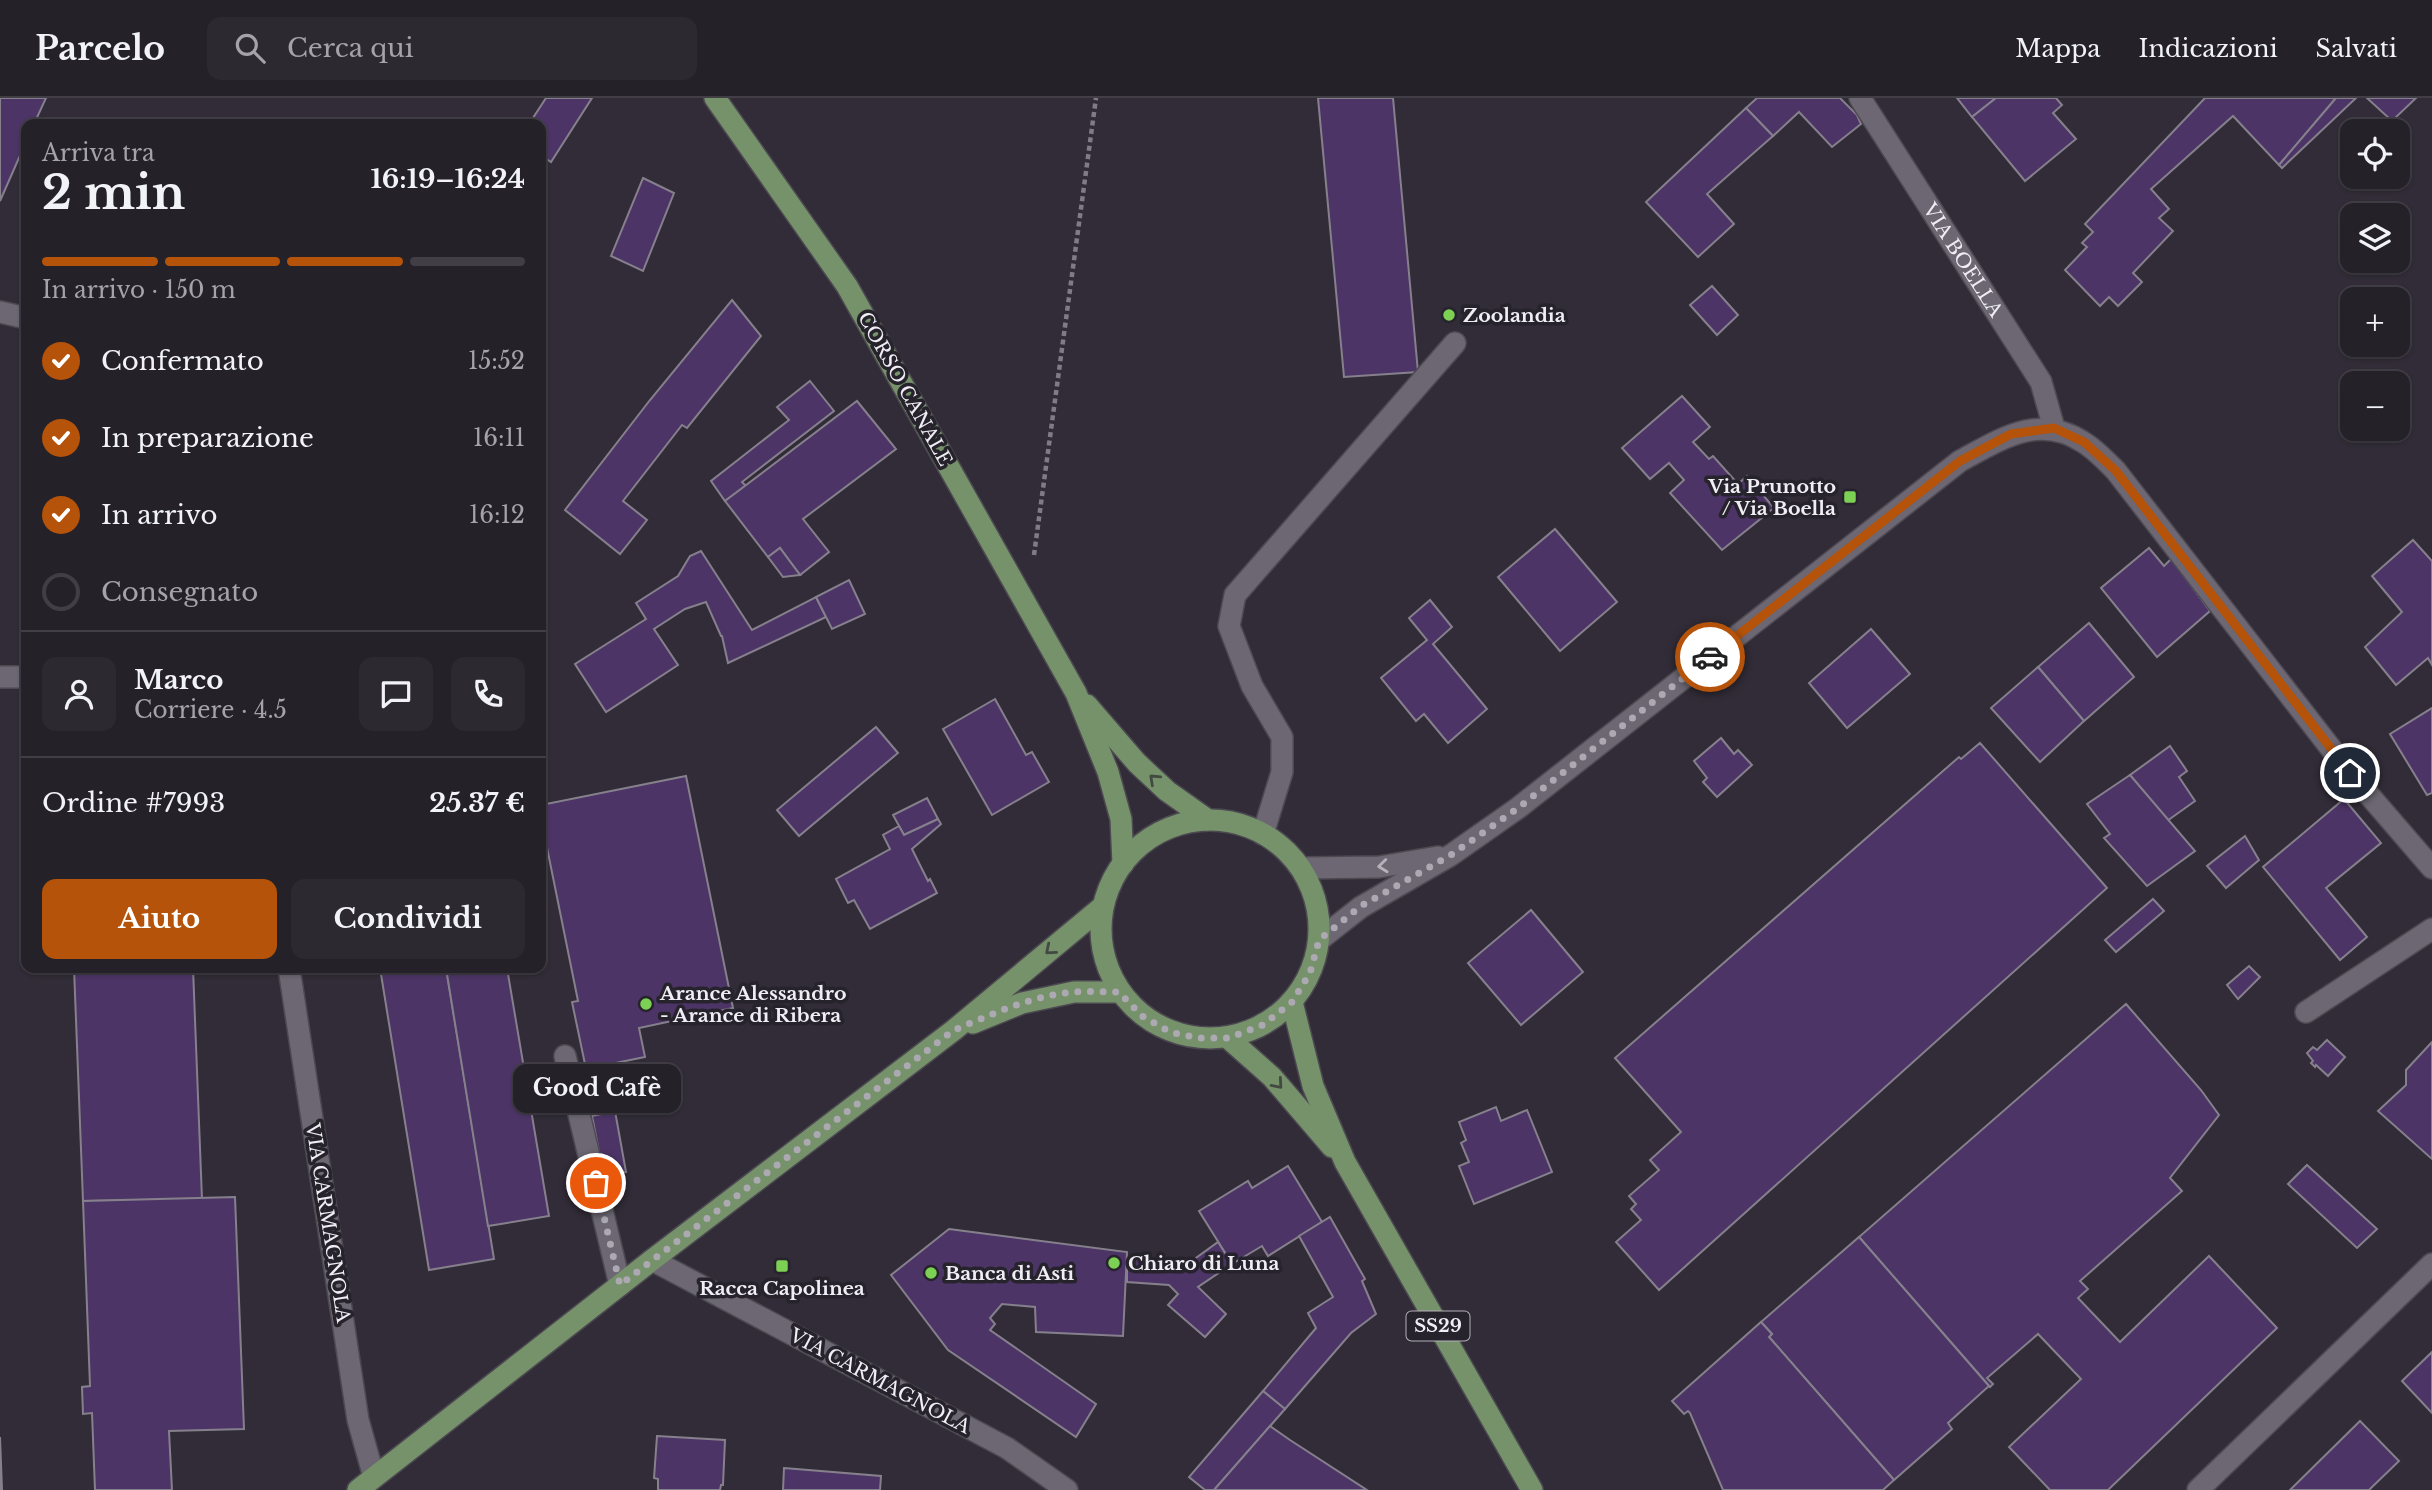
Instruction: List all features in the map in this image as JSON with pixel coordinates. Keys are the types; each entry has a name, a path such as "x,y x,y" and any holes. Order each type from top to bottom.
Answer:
{"main road":[{"name":"CORSO CANALE","path":"718,100 847,286 1076,693 1108,772 1121,819 1123,864"},
{"name":"CORSO CANALE","path":"1076,693 1137,763 1167,791 1208,820"},
{"name":"CORSO CANALE","path":"1208,820 1237,823 1263,834 1284,848 1301,868 1316,902 1319,940 1310,973 1292,1002 1263,1025 1228,1038 1198,1038 1170,1032 1142,1016 1119,992 1106,966 1100,937 1102,907 1112,878 1130,854 1154,835 1180,824 1208,820"},
{"name":"VIA CARMAGNOLA","path":"366,1484 652,1260 954,1030 1102,907"},
{"name":"VIA CARMAGNOLA","path":"954,1030 1022,1003 1074,992 1119,992"},
{"name":"SS29","path":"1292,1002 1312,1086 1345,1162 1532,1490"},
{"path":"1228,1038 1272,1077 1345,1162"}],"street":[{"name":"VIA BOELLA","path":"1860,98 2041,382 2054,428"},
{"path":"0,312 21,317"},
{"path":"1263,834 1282,772 1282,737 1252,686 1229,626 1235,595 1455,343"},
{"path":"1319,940 1361,906 1451,855 1518,808 1960,461 2011,434 2054,428 2084,442 2116,471 2350,773 2432,868"},
{"path":"0,677 21,677"},
{"path":"1301,868 1379,867 1451,855"},
{"path":"2306,1012 2432,929"},
{"name":"VIA CARMAGNOLA","path":"290,973 366,1484"},
{"path":"565,1056 620,1285"},
{"name":"VIA CARMAGNOLA","path":"652,1260 1007,1448 1067,1490"},
{"path":"2198,1490 2432,1264"}],"path":[{"path":"1027,606 1096,98"}],"building":[{"path":"0,98 46,98 36,119 21,119 21,153 0,201"},
{"path":"546,98 592,98 551,162 546,158 546,119 532,119"},
{"path":"1318,98 1393,98 1418,372 1344,377"},
{"path":"1757,98 1840,98 1857,115 1861,124 1832,147 1799,112 1773,136 1746,108"},
{"path":"1957,98 1996,98 1972,117"},
{"path":"1996,98 2056,98 2062,105 2053,113 2076,139 2025,181 1972,117"},
{"path":"2205,98 2336,98 2279,165 2233,116 2151,189 2169,209 2159,218 2173,231 2133,273 2142,282 2118,306 2109,297 2100,306 2065,270 2087,247 2082,243 2093,232 2085,224"},
{"path":"2336,98 2356,98 2282,168 2279,165"},
{"path":"2367,98 2416,98 2394,119 2390,119"},
{"path":"1746,108 1773,136 1707,194 1734,224 1698,257 1646,202"},
{"path":"643,178 674,193 643,271 611,256"},
{"path":"1712,286 1738,315 1717,335 1690,305"},
{"path":"732,300 761,336 687,428 682,425 623,501 647,520 620,554 565,510"},
{"path":"810,381 834,411 742,482 746,486 725,501 711,481 789,420 777,407"},
{"path":"1682,396 1710,427 1693,442 1709,459 1713,456 1738,484 1747,476 1774,508 1722,550 1670,493 1684,480 1669,463 1650,479 1622,448"},
{"path":"857,401 896,449 803,519 829,552 800,575 780,548 768,557 725,501"},
{"path":"1555,529 1617,602 1560,651 1498,577"},
{"path":"2413,540 2432,561 2432,665 2428,658 2396,685 2365,647 2402,612 2372,576"},
{"path":"780,548 800,575 783,577 768,557"},
{"path":"2149,548 2164,566 2171,559 2210,611 2157,657 2101,588"},
{"path":"701,551 752,630 816,597 826,617 728,663 722,636 706,602 685,609 654,629 678,665 606,712 575,664 646,619 636,603 678,576 690,556"},
{"path":"849,580 865,614 832,629 816,597"},
{"path":"1430,600 1452,627 1433,644 1487,709 1448,743 1424,714 1416,721 1381,678 1427,640 1409,618"},
{"path":"2089,623 2134,677 2084,721 2038,667"},
{"path":"1871,629 1910,674 1847,728 1809,683"},
{"path":"2038,667 2084,721 2040,762 1991,708"},
{"path":"995,699 1026,755 1032,752 1049,782 992,815 943,729"},
{"path":"2432,708 2432,793 2427,795 2390,734"},
{"path":"876,727 898,753 799,836 777,810"},
{"path":"1721,738 1734,754 1738,750 1752,765 1717,797 1703,782 1707,778 1694,761"},
{"path":"1980,743 2107,888 1659,1290 1616,1242 1641,1220 1631,1209 1636,1204 1629,1196 1659,1170 1650,1160 1681,1132 1615,1058 1959,757 1961,759"},
{"path":"2170,746 2187,771 2179,777 2195,801 2167,821 2130,775"},
{"path":"2130,775 2195,851 2147,886 2104,838 2110,834 2087,804"},
{"path":"686,776 733,1008 639,1028 645,1057 586,1069 572,1002 578,1001 546,843 546,804"},
{"path":"927,798 938,819 904,835 893,815"},
{"path":"2344,799 2381,843 2326,888 2367,937 2340,960 2263,867"},
{"path":"938,819 941,824 912,849 937,893 870,929 854,900 848,903 836,879 890,849 883,835 899,826 904,835"},
{"path":"2245,836 2259,860 2226,888 2207,866"},
{"path":"2153,899 2164,911 2116,952 2105,940"},
{"path":"1531,910 1583,972 1521,1025 1468,963"},
{"path":"2249,966 2260,977 2238,999 2227,985"},
{"path":"74,973 193,973 202,1199 83,1201"},
{"path":"381,973 447,973 494,1259 429,1270"},
{"path":"447,973 508,973 549,1216 488,1226"},
{"path":"2126,1004 2201,1090 2219,1115 2170,1178 2182,1191 2080,1281 2088,1289 2078,1298 2120,1342 2209,1256 2277,1328 2108,1490 2050,1490 2009,1447 2081,1379 2038,1334 1987,1378 1993,1384 1990,1387 1859,1237"},
{"path":"2327,1040 2345,1057 2328,1076 2311,1063 2313,1061 2307,1053 2313,1047 2317,1050"},
{"path":"2432,1042 2432,1159 2378,1111 2406,1085 2406,1070"},
{"path":"1496,1107 1501,1121 1527,1110 1552,1172 1474,1204 1459,1166 1469,1162 1461,1143 1466,1140 1459,1122"},
{"path":"615,1111 626,1172 604,1177 592,1116"},
{"path":"2307,1165 2377,1229 2357,1248 2288,1184"},
{"path":"1288,1166 1322,1222 1268,1256 1262,1246 1232,1264 1199,1211 1248,1181 1252,1188"},
{"path":"235,1197 244,1429 169,1431 172,1490 95,1490 92,1413 83,1414 82,1387 90,1386 83,1201"},
{"path":"1330,1217 1365,1279 1362,1281 1376,1314 1351,1333 1285,1409 1263,1391 1316,1328 1308,1313 1333,1297 1299,1236"},
{"path":"949,1229 1127,1252 1123,1336 1036,1332 1035,1307 1002,1304 990,1318 995,1324 990,1330 1096,1404 1076,1437 948,1350 891,1275"},
{"path":"1859,1237 1989,1386 1948,1423 1952,1429 1894,1480 1769,1337 1772,1334 1761,1322"},
{"path":"1218,1242 1232,1264 1198,1287 1226,1314 1205,1337 1168,1305 1178,1294 1169,1285 1127,1282 1127,1259 1176,1263 1182,1268"},
{"path":"1761,1322 1772,1334 1769,1337 1894,1480 1883,1490 1723,1490 1690,1413 1688,1411 1684,1414 1672,1401"},
{"path":"2432,1352 2432,1413 2402,1381"},
{"path":"1263,1391 1285,1409 1214,1490 1205,1490 1189,1477"},
{"path":"2360,1421 2399,1461 2369,1490 2290,1490"},
{"path":"1270,1426 1290,1440 1367,1490 1214,1490"},
{"path":"657,1436 725,1440 723,1485 720,1490 658,1490 658,1479 654,1478"},
{"path":"0,1437 2,1490 0,1490"},
{"path":"784,1468 881,1476 880,1490 783,1490"}],"way so far":[{"path":"596,1183 620,1285 954,1030 1022,1003 1074,992 1119,992 1142,1016 1170,1032 1198,1038 1228,1038 1263,1025 1292,1002 1310,973 1319,940 1361,906 1451,855 1518,808 1710,657"}],"place":[{"name":"Zoolandia","path":"1449,315"},
{"name":"Via Prunotto / Via Boella","path":"1850,497"},
{"name":"Arance Alessandro - Arance di Ribera","path":"646,1004"},
{"name":"Good Cafè","path":"596,1183"},
{"name":"Chiaro di Luna","path":"1114,1263"},
{"name":"Racca Capolinea","path":"782,1266"},
{"name":"Banca di Asti","path":"931,1273"}],"route":[{"path":"1710,657 1960,461 2011,434 2054,428 2084,442 2116,471 2350,773"}]}
